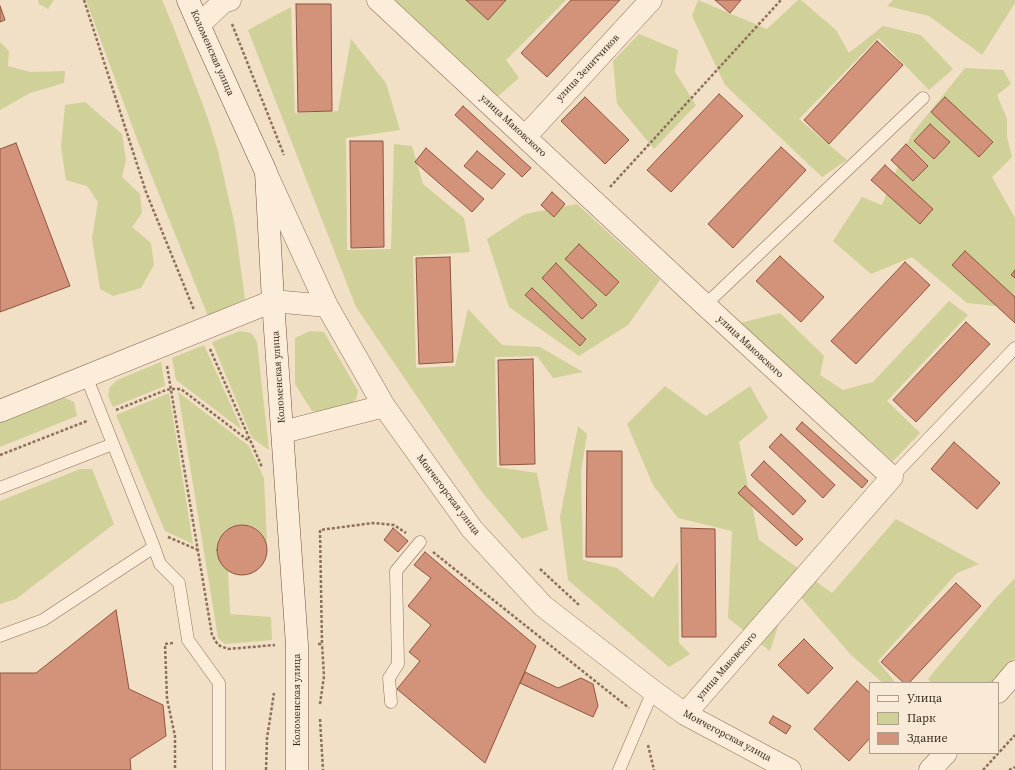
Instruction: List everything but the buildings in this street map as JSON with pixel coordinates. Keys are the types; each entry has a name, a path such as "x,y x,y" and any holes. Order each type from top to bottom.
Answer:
{"street":[{"name":"Коломенская улица","path":"188,0 266,172 297,645 297,770"},
{"name":"улица Маковского","path":"378,0 892,477 685,714"},
{"name":"улица Зенитчиков","path":"525,137 651,0"},
{"path":"199,25 226,1"},
{"name":"Мончегорская улица","path":"266,172 328,306 384,406 472,529 543,606 652,691 685,714 790,770"},
{"path":"0,411 274,301 328,306"},
{"path":"283,432 384,406"},
{"path":"999,691 1015,672"},
{"path":"930,770 945,754"}],"lane":[{"path":"705,305 923,98"},
{"path":"892,477 1015,348"},
{"path":"86,376 160,564 179,582 188,640 219,683 219,770"},
{"path":"0,488 113,444"},
{"path":"391,702 389,678 398,664 396,571 420,542"},
{"path":"0,636 43,620 154,547"},
{"path":"619,770 652,691"}],"path":[{"path":"84,0 146,192 202,330 263,470"},
{"path":"595,202 781,0"},
{"path":"226,1 284,157"},
{"path":"163,346 172,388 212,635 218,646 228,649 275,645 322,644"},
{"path":"0,456 172,388 181,389 250,442"},
{"path":"320,707 324,676 320,530 373,523 394,525 420,542 641,718 654,770"},
{"path":"535,564 581,607"},
{"path":"274,638 275,645"},
{"path":"165,644 168,699 175,736 175,770"},
{"path":"266,770 267,738 274,692"},
{"path":"320,715 323,770"},
{"path":"999,752 1015,734"},
{"path":"983,770 997,754"},
{"path":"1009,770 1015,767"}],"green space":[{"path":"38,0 54,0 48,9 39,4"},
{"path":"86,0 162,0 173,26 207,116 218,151 235,226 245,299 208,316 138,142"},
{"path":"390,0 566,0 506,60 519,78 497,97"},
{"path":"698,0 767,29 798,0 801,0 836,30 849,53 883,26 921,35 953,69 929,90 878,38 799,119 847,160 822,177 725,85 692,16"},
{"path":"893,0 1015,0 1015,3 982,55 929,16 887,6"},
{"path":"291,7 295,113 338,111 351,39 386,83 400,130 346,138 347,250 391,249 394,144 412,146 423,184 464,218 470,252 413,256 416,368 455,366 468,309 502,345 540,347 583,372 553,378 537,356 495,357 497,467 537,473 548,530 522,539 482,492 356,307 248,30"},
{"path":"639,34 678,50 675,72 696,105 654,149 617,104 613,61"},
{"path":"0,42 9,51 8,66 30,72 65,71 64,83 30,93 0,110"},
{"path":"965,68 1003,70 1011,84 997,95 1007,119 1007,137 1012,157 992,177 1015,218 1015,308 967,303 912,257 871,274 833,241 862,197 882,205 911,135"},
{"path":"85,102 122,134 126,160 122,177 140,194 142,213 132,227 151,243 154,265 141,288 113,296 100,289 92,238 98,202 87,186 66,180 61,147 65,105"},
{"path":"577,204 660,280 628,325 579,356 509,307 487,239 525,214"},
{"path":"949,301 968,315 887,401 920,433 893,461 736,324 780,313 824,356 820,375 843,390 873,382"},
{"path":"240,331 251,333 257,342 269,450 252,438 212,342"},
{"path":"310,331 324,332 358,391 356,399 350,406 328,413 312,411 295,384 295,338"},
{"path":"204,345 242,430 176,380 172,358"},
{"path":"161,362 165,386 113,407 108,396 110,387 117,380"},
{"path":"665,386 706,416 750,386 768,418 739,442 759,540 832,593 896,519 979,564 957,573 878,661 894,682 882,682 852,656 791,586 770,651 728,618 732,531 678,518 653,485 627,424"},
{"path":"178,392 249,446 264,478 267,544 263,535 257,529 249,525 240,525 232,527 224,532 219,539 217,548 221,564 228,571 230,614 271,617 272,640 225,644 218,638"},
{"path":"169,393 193,544 165,531 116,415"},
{"path":"61,396 74,402 77,416 0,447 0,422"},
{"path":"578,426 587,434 581,472 583,560 617,568 653,598 678,562 679,643 690,654 669,667 568,580 560,517"},
{"path":"80,469 92,469 114,524 16,599 0,604 0,501"},
{"path":"1015,578 1015,658 995,682 931,682 928,679 994,600"}]}
